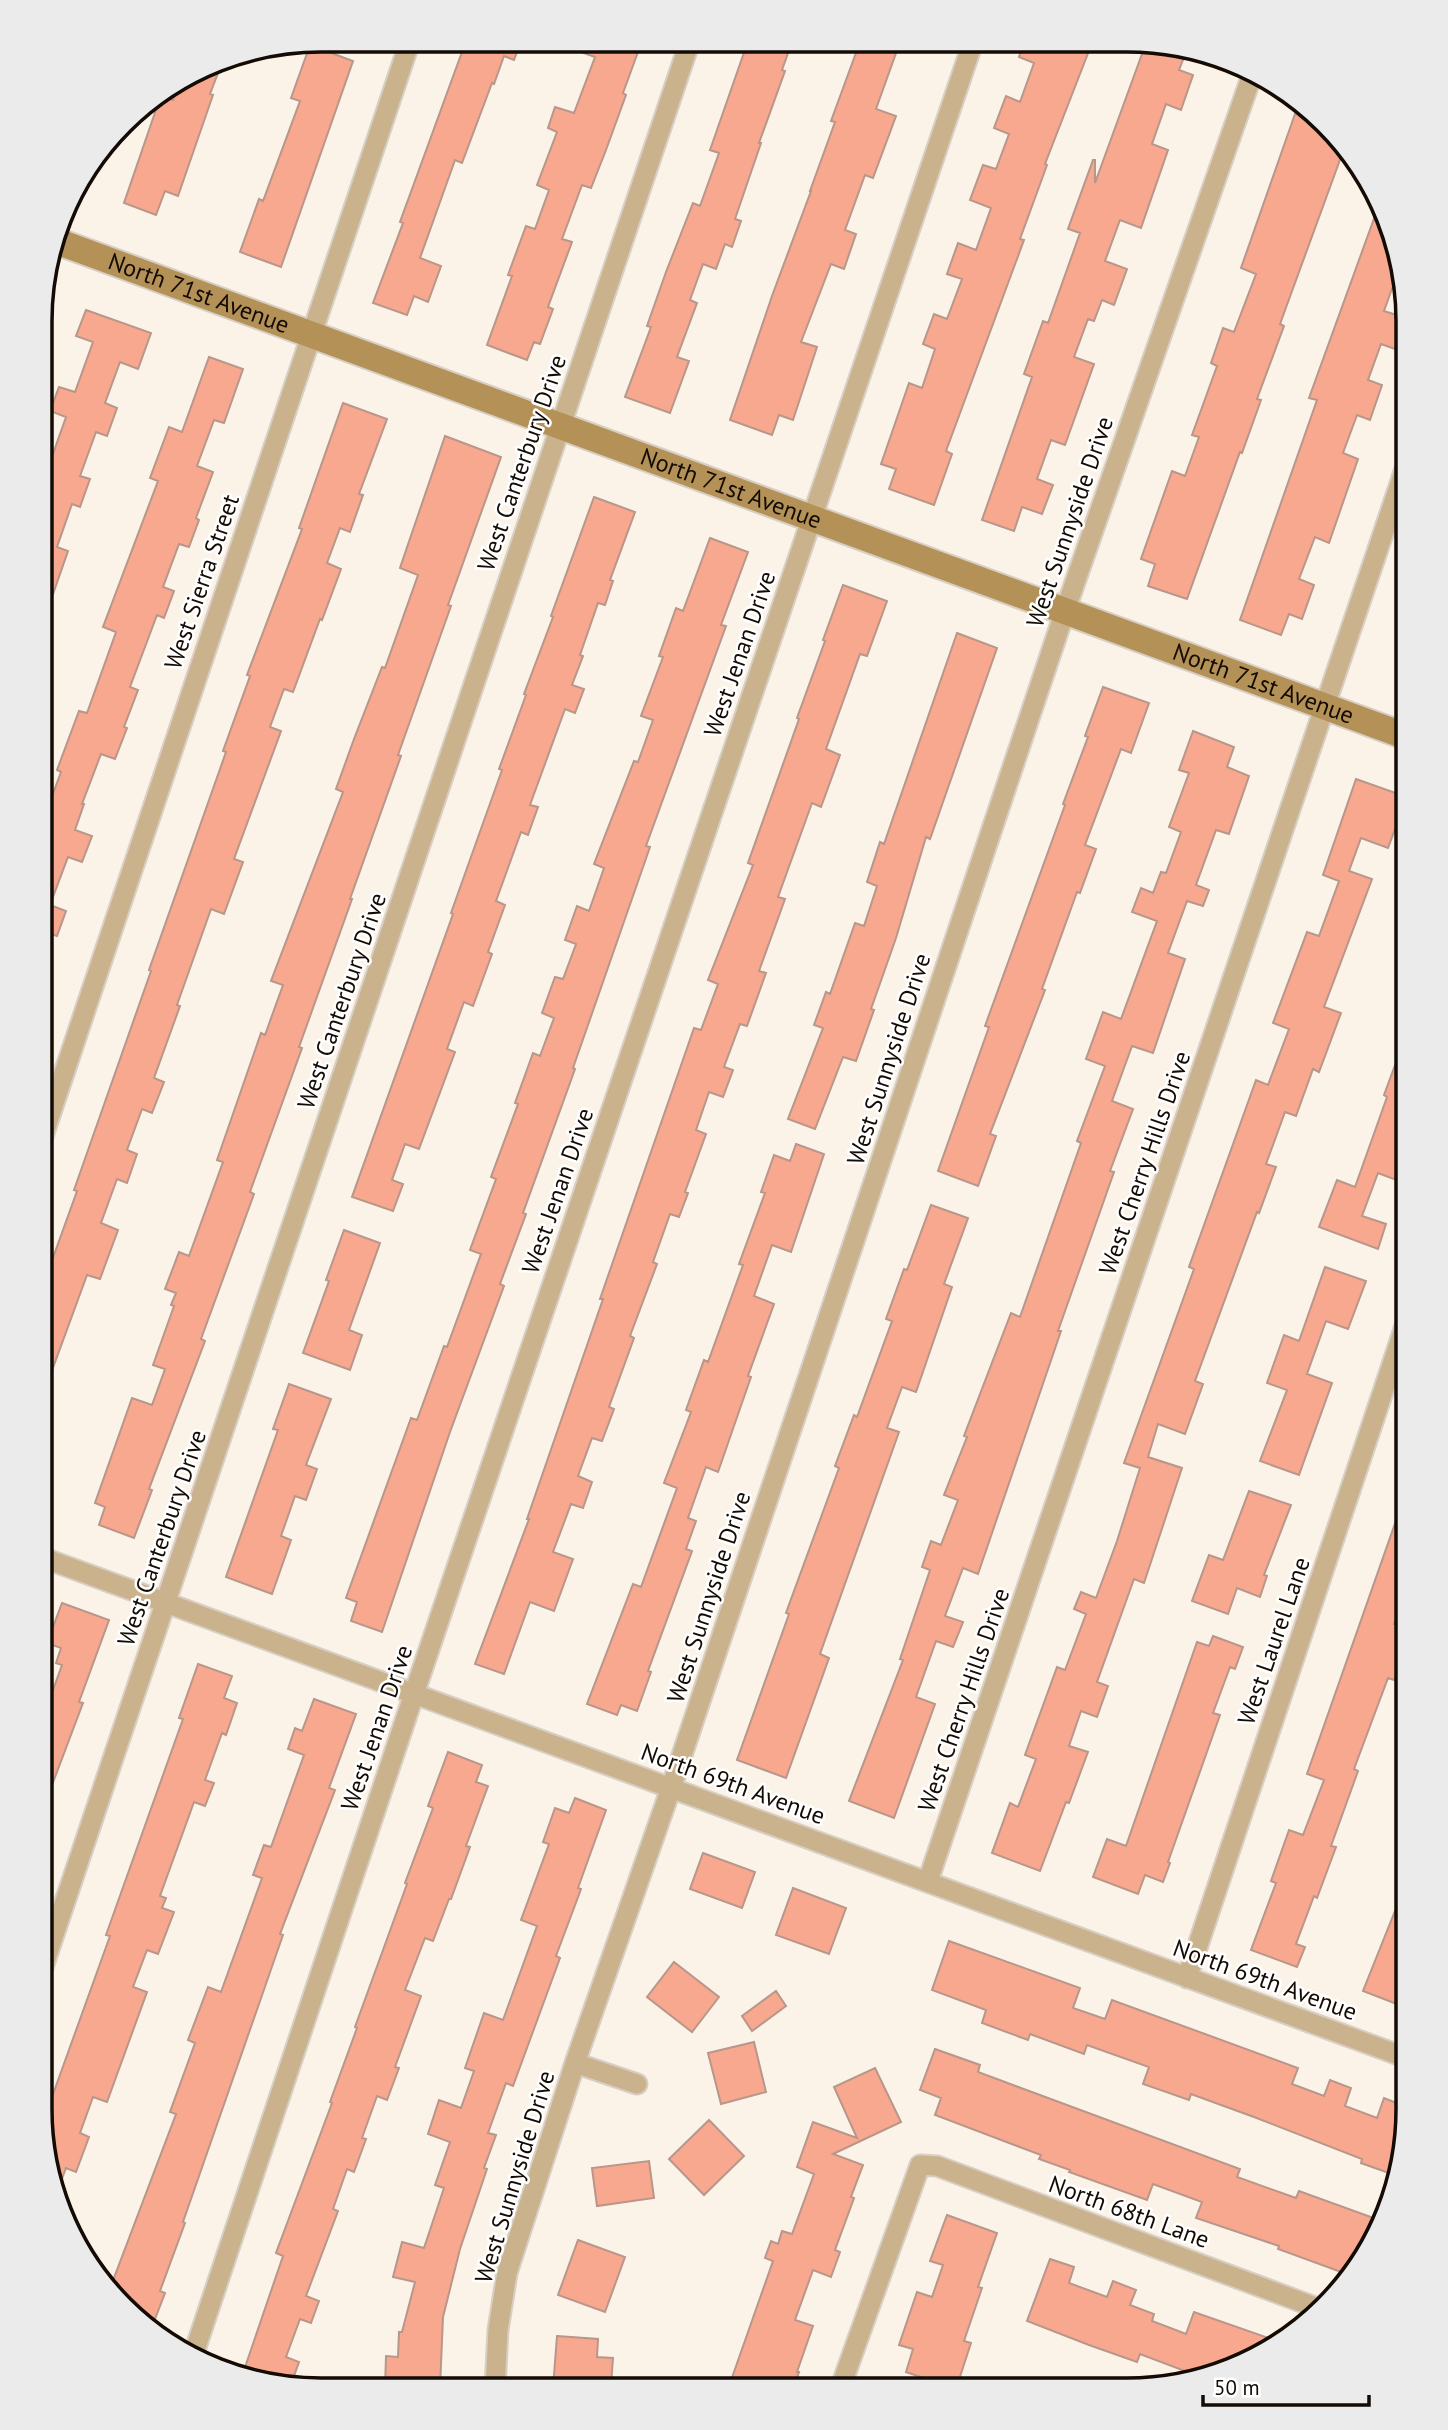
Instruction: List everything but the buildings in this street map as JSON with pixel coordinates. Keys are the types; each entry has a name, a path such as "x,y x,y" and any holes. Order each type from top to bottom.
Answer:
{"street":[{"name":"West Sierra Street","path":"52,1106 406,52"},
{"name":"West Canterbury Drive","path":"52,1940 686,52"},
{"name":"West Jenan Drive","path":"196,2347 414,1693 970,52"},
{"name":"West Sunnyside Drive","path":"496,2378 498,2330 507,2273 575,2063 671,1788 1065,611 1249,81"},
{"name":"North 71st Avenue","path":"64,244 1396,733"},
{"name":"West Cherry Hills Drive","path":"928,1881 1396,496"},
{"name":"West Laurel Lane","path":"1187,1978 1396,1353"},
{"name":"North 69th Avenue","path":"52,1561 1396,2054"},
{"name":"West Sunnyside Drive","path":"575,2063 637,2084"},
{"name":"North 68th Lane","path":"844,2378 920,2165 937,2166 1310,2305"}]}
